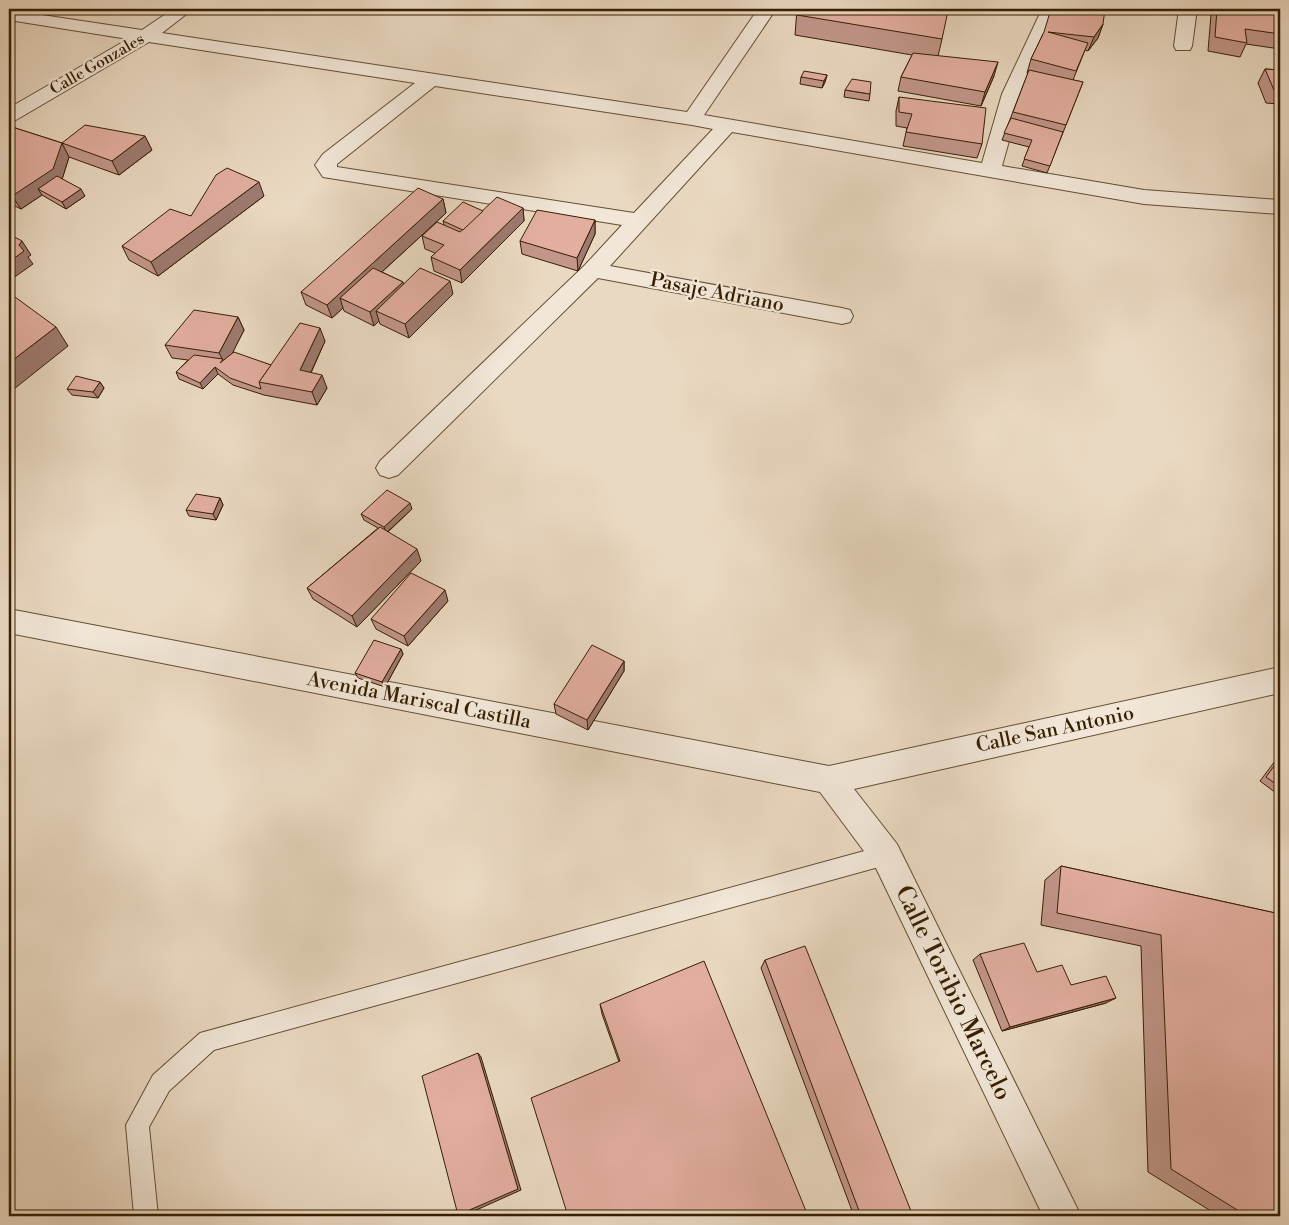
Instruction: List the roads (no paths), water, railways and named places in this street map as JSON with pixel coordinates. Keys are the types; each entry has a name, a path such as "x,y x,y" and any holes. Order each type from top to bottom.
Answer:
{"street":[{"name":"Calle Gonzales","path":"9,116 147,35 184,9"},
{"path":"692,119 767,9"},
{"path":"990,172 1012,94 1051,9"},
{"path":"1183,46 1188,9"},
{"path":"9,15 692,119 990,172 1144,197 1280,207"},
{"path":"431,79 330,159 325,165 330,172 638,222"},
{"path":"389,468 593,270 728,126"},
{"name":"Pasaje Adriano","path":"593,270 842,316"},
{"name":"Avenida Mariscal Castilla","path":"9,621 829,780"},
{"name":"Calle San Antonio","path":"829,780 1280,680"},
{"name":"Calle Toribio Marcelo","path":"829,780 886,856 1062,1216"}],"lane":[{"path":"146,1216 138,1125 161,1083 208,1041 886,856"}]}
